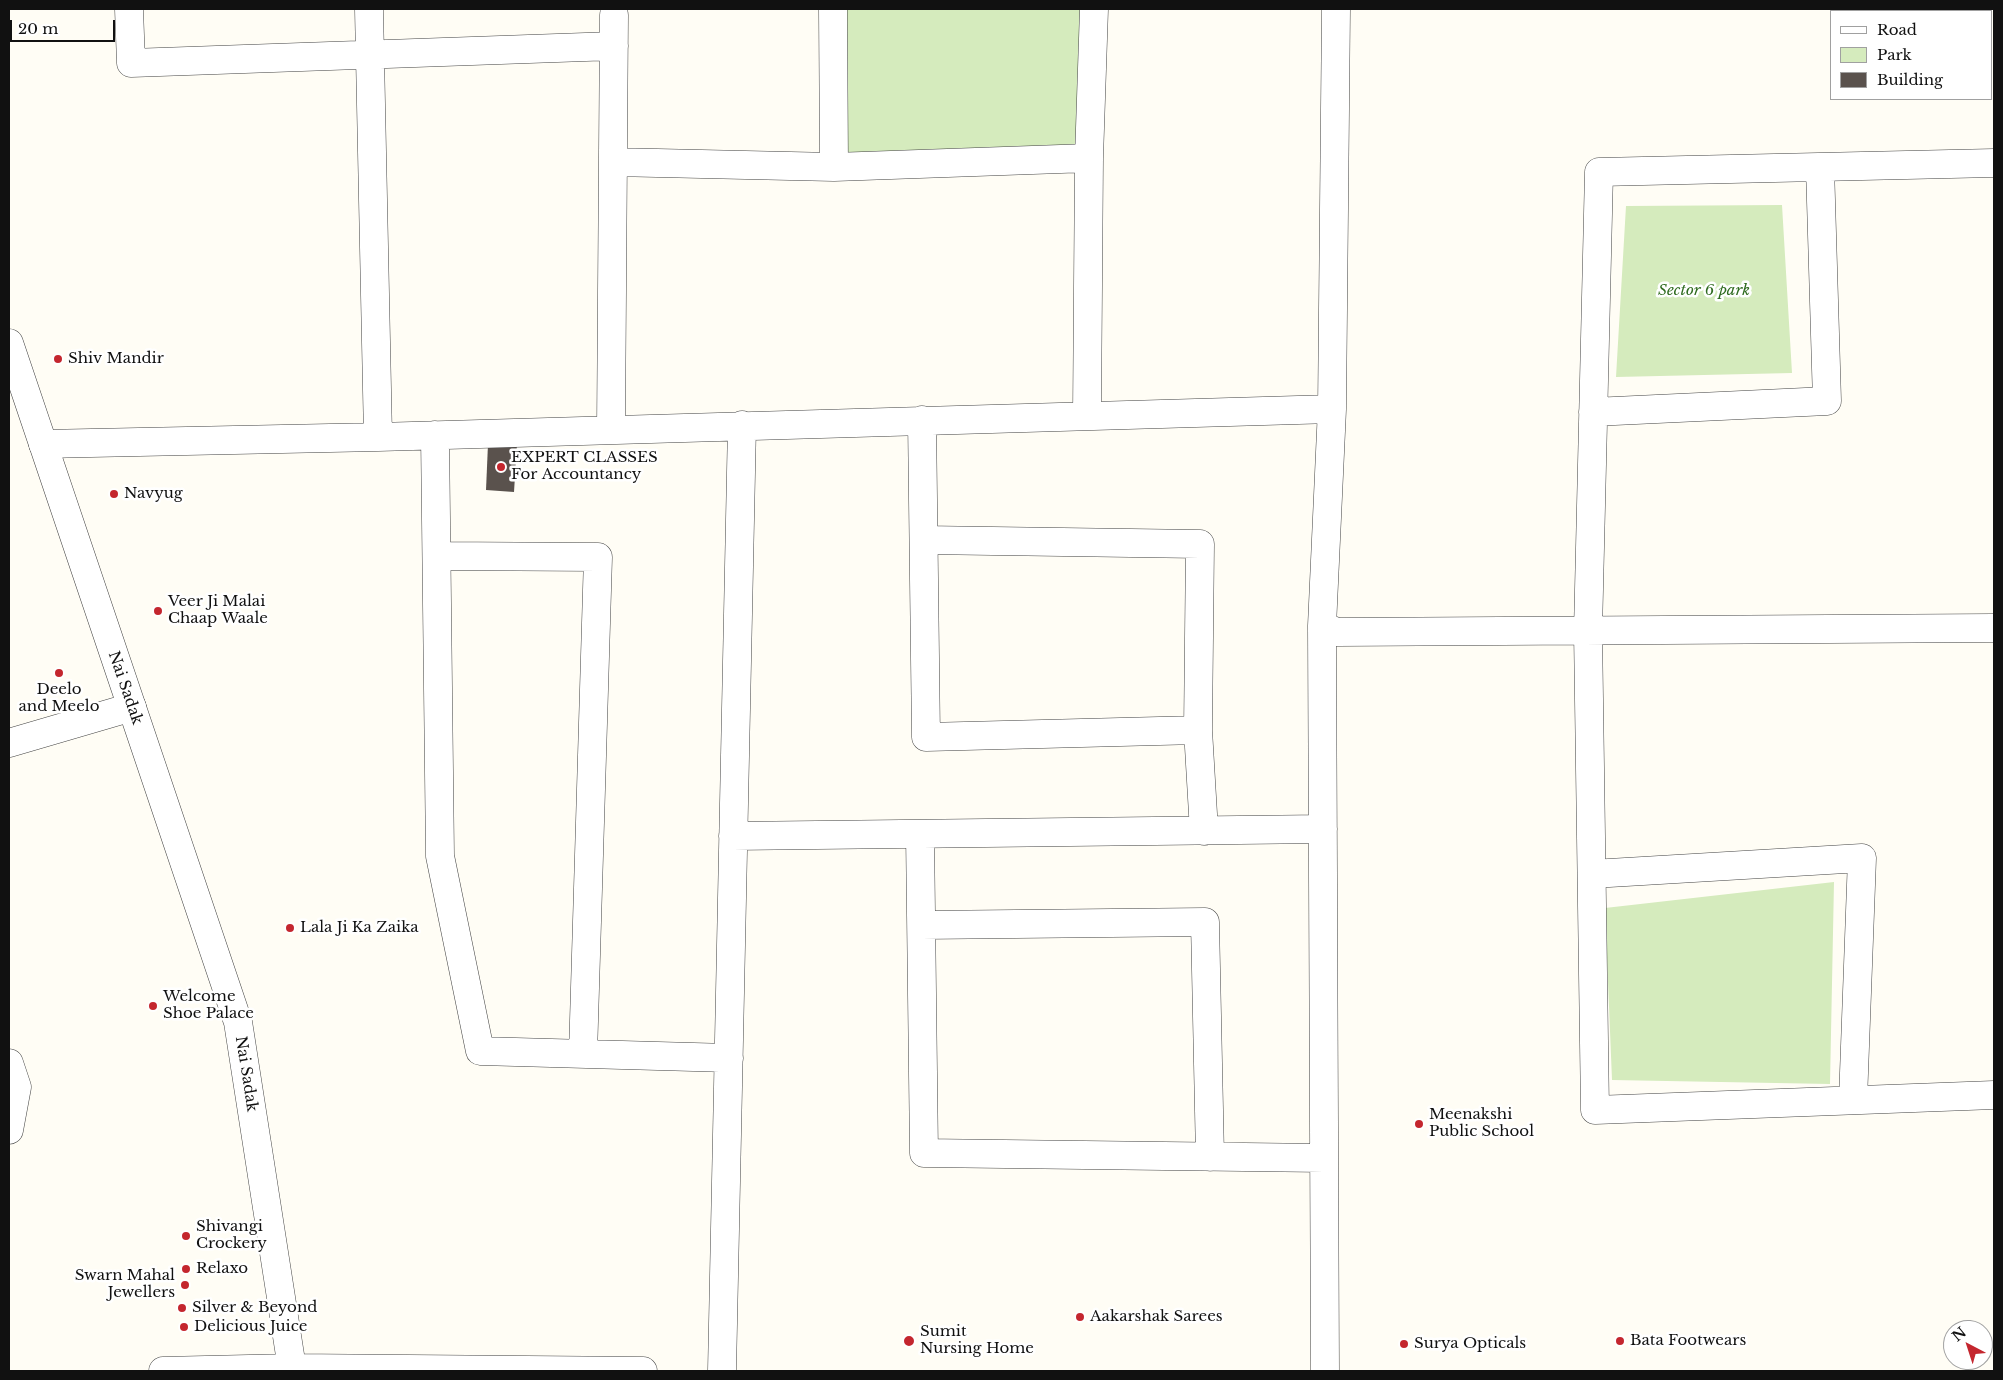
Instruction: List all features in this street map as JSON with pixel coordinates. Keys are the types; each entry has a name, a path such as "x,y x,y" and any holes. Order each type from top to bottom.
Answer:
{"street":[{"path":"129,9 131,63 614,46"},
{"path":"369,9 378,437"},
{"path":"832,9 834,167"},
{"path":"1087,415 1088,158 1094,9"},
{"path":"1324,1371 1322,626 1332,409 1336,9"},
{"path":"610,429 614,15"},
{"path":"613,162 834,167 1088,158"},
{"path":"1994,163 1599,172 1588,630 1595,1110 1994,1095"},
{"path":"1593,412 1827,401 1820,167"},
{"name":"Nai Sadak","path":"9,343 238,1022 292,1370"},
{"path":"43,444 378,437 1332,409"},
{"path":"922,420 926,737 1198,730"},
{"path":"722,1371 742,425"},
{"path":"436,434 440,856 480,1051 729,1058"},
{"path":"924,540 1200,544 1198,730 1204,831"},
{"path":"437,556 598,557 583,1054"},
{"path":"1322,626 1337,632 1994,628"},
{"path":"9,743 132,707"},
{"path":"733,836 1323,829"},
{"path":"920,834 924,1153 1324,1158"},
{"path":"1592,874 1862,858 1852,1100"},
{"path":"922,925 1205,922 1210,1157"},
{"path":"9,1063 17,1088 9,1130"},
{"path":"163,1371 643,1371"}],"green space":[{"path":"833,9 1094,9 1089,158 834,167"},
{"name":"Sector 6 park","path":"1782,205 1792,373 1616,377 1626,206"},
{"path":"1834,882 1830,1084 1612,1080 1605,908"}],"building":[{"name":"EXPERT CLASSES For Accountancy","path":"488,444 517,444 514,492 486,490"}],"place":[{"name":"Shiv Mandir","path":"58,359"},
{"name":"EXPERT CLASSES For Accountancy","path":"501,467"},
{"name":"Navyug","path":"114,494"},
{"name":"Veer Ji Malai Chaap Waale","path":"158,611"},
{"name":"Deelo and Meelo","path":"59,673"},
{"name":"Lala Ji Ka Zaika","path":"290,928"},
{"name":"Welcome Shoe Palace","path":"153,1006"},
{"name":"Meenakshi Public School","path":"1419,1124"},
{"name":"Shivangi Crockery","path":"186,1236"},
{"name":"Relaxo","path":"186,1269"},
{"name":"Swarn Mahal Jewellers","path":"185,1285"},
{"name":"Silver & Beyond","path":"182,1308"},
{"name":"Aakarshak Sarees","path":"1080,1317"},
{"name":"Delicious Juice","path":"184,1327"},
{"name":"Sumit Nursing Home","path":"909,1341"},
{"name":"Bata Footwears","path":"1620,1341"},
{"name":"Surya Opticals","path":"1404,1344"}]}
